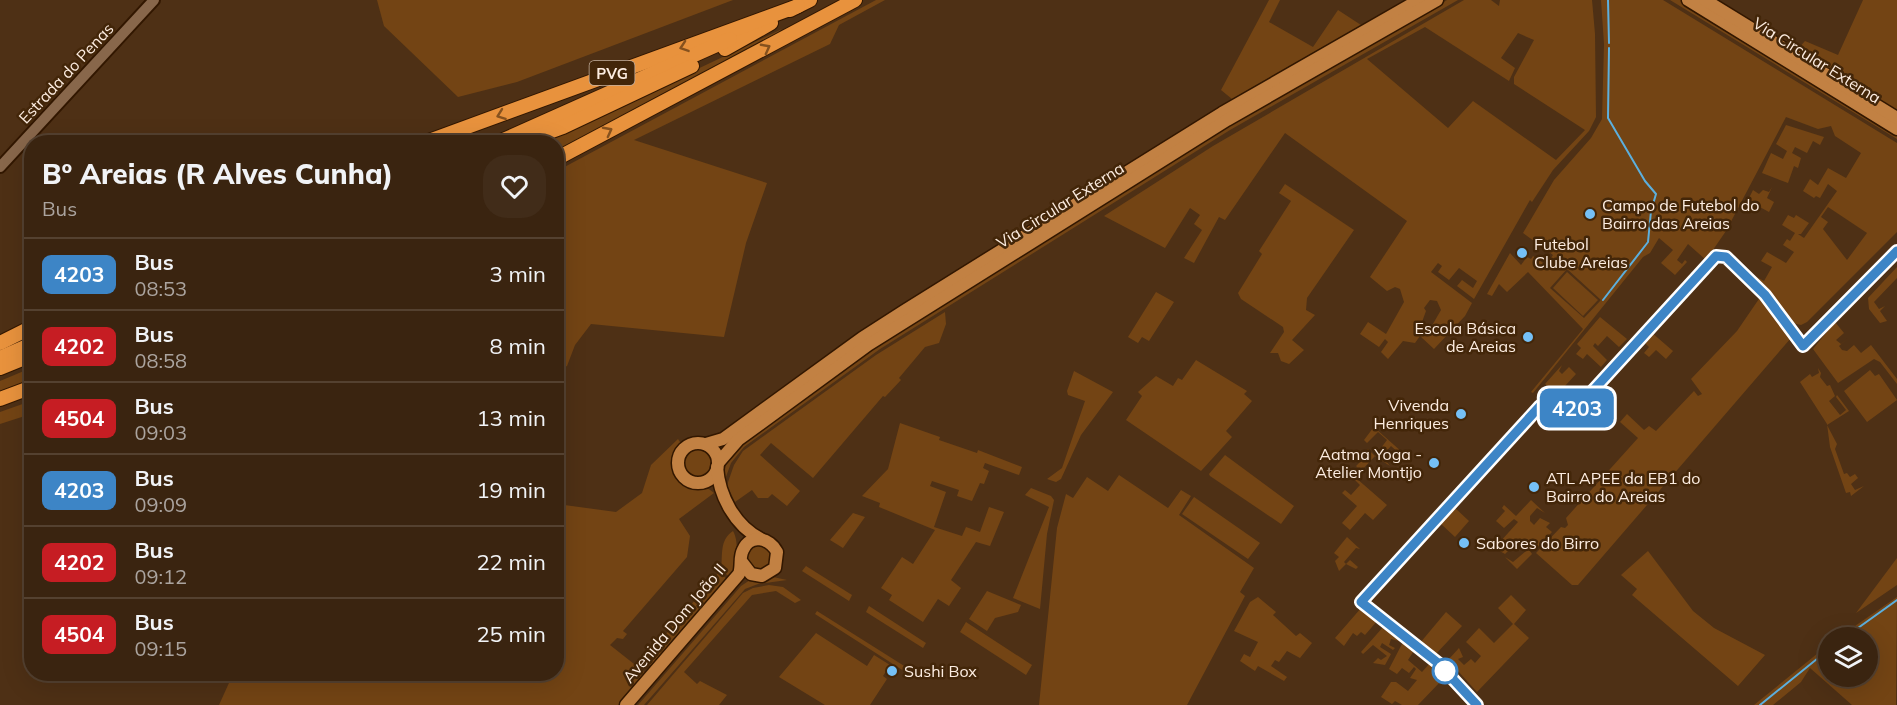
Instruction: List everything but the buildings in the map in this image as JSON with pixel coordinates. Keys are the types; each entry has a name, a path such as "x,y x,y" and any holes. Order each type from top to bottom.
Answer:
{"highway":[{"path":"564,155 855,0"},
{"name":"PVG","path":"445,135 804,3"},
{"name":"PVG","path":"515,135 672,66 804,3"},
{"name":"PVG","path":"541,135 674,76 804,3"},
{"path":"0,343 24,331"},
{"path":"0,358 24,348"},
{"path":"0,368 24,358"},
{"path":"0,399 24,390"}],"main road":[{"name":"Via Circular Externa","path":"706,444 723,439 862,338 1192,131 1419,0"},
{"name":"Via Circular Externa","path":"718,465 738,440 867,345 1227,120 1437,0"},
{"name":"Via Circular Externa","path":"1688,0 1897,129"},
{"name":"Via Circular Externa","path":"1705,0 1897,118"},
{"path":"706,444 715,452 718,465 719,490 744,528 771,543 778,557 775,568 762,576 751,574 741,556 741,534 714,493 682,477 677,459 689,445 706,444"},
{"path":"697,483 710,479 718,465"},
{"path":"741,556 748,543 761,539"},
{"name":"Avenida Dom João II","path":"626,705 739,574 741,556"},
{"name":"Avenida Dom João II","path":"635,705 735,588 748,578 762,576"}],"street":[{"name":"Estrada do Penas","path":"30,135 154,0"},
{"name":"Estrada do Penas","path":"0,167 24,141"}],"shaded area":[{"path":"377,0 733,0 517,82 458,97 384,26"},
{"path":"876,0 885,0 839,25 830,44 634,140 767,183 746,243 724,337 591,324 575,345 567,366 564,367 564,167"},
{"path":"1269,0 1280,0 1269,22 1313,47 1338,10 1361,25 1232,99 1221,90"},
{"path":"1447,0 1458,0 1230,130 880,349 744,447 731,463 723,485 726,463 733,450 861,355 1198,144"},
{"path":"1464,0 1491,0 1499,6 1500,0 1592,0 1595,34 1596,117 1589,131 1553,170 1532,202 1530,200 1474,299 1457,286 1462,280 1473,288 1477,281 1459,268 1449,280 1438,272 1442,266 1438,263 1431,272 1472,303 1465,316 1434,349 1420,336 1415,343 1403,341 1388,359 1381,352 1388,342 1385,339 1379,347 1360,334 1368,322 1386,334 1404,302 1400,289 1395,287 1387,291 1370,277 1407,221 1285,133 1225,220 1219,217 1194,263 1184,258 1202,230 1194,224 1200,215 1190,208 1165,248 1104,216 1213,146","holes":["1425,27 1509,81 1515,68 1501,58 1518,33 1534,40 1514,77 1514,84 1585,130 1556,160 1473,101 1448,128 1367,59","1430,300 1437,301 1441,310 1430,329 1422,322 1426,311 1424,308"]},
{"path":"1601,0 1663,0 1897,143 1897,232 1807,322 1801,325 1792,323 1766,289 1752,277 1753,275 1764,281 1772,267 1761,261 1767,252 1786,263 1794,252 1783,245 1787,239 1790,241 1795,233 1782,225 1788,215 1794,218 1796,215 1809,223 1801,234 1798,234 1804,238 1837,191 1828,184 1820,198 1816,196 1814,198 1803,191 1810,179 1818,185 1828,168 1846,178 1861,153 1835,136 1831,126 1818,129 1786,117 1726,231 1706,260 1688,244 1677,260 1682,264 1685,260 1687,262 1675,275 1661,263 1673,250 1659,238 1650,253 1643,257 1533,393 1531,392 1583,329 1528,272 1507,292 1499,284 1492,296 1487,294 1510,253 1521,265 1527,257 1531,259 1533,256 1546,265 1553,255 1523,233 1554,180 1591,138 1602,119 1604,44","holes":["1828,207 1867,233 1847,260 1823,229 1828,222 1821,217","1567,269 1601,300 1584,318 1550,288"]},
{"path":"1670,0 1682,0 1699,10 1897,133 1897,139"},
{"path":"1863,0 1897,0 1897,112 1797,50 1805,41 1838,55"},
{"path":"782,29 773,37 564,150 564,135 558,135"},
{"path":"1786,125 1824,137 1820,145 1813,141 1807,153 1795,147 1792,153 1801,158 1798,168 1794,166 1788,183 1762,173 1771,153 1783,159 1787,151 1776,144"},
{"path":"1285,184 1354,230 1307,298 1306,310 1315,315 1292,340 1304,350 1289,364 1281,361 1278,353 1270,353 1284,332 1283,327 1241,299 1238,293 1262,254 1259,251 1291,201 1279,193"},
{"path":"1772,187 1767,198 1774,202 1769,212 1756,205 1753,208 1746,204 1753,190 1759,194 1763,190 1769,192"},
{"path":"1897,267 1897,278 1874,302 1879,309 1885,306 1880,311 1887,321 1880,323 1869,309 1868,298"},
{"path":"1567,272 1598,300 1583,316 1553,288"},
{"path":"1156,292 1174,302 1149,341 1142,337 1138,343 1128,337"},
{"path":"1761,296 1791,338 1578,585 1572,585 1536,553 1561,527 1565,528 1568,525 1566,518 1638,438 1620,422 1627,414 1644,430 1649,426 1656,431 1694,391 1698,396 1702,394 1691,379 1737,331"},
{"path":"945,312 946,324 939,343 925,347 899,378 901,380 885,397 883,396 813,478 771,443 760,455 800,491 787,506 772,494 768,498 758,498 752,490 735,502 727,485 734,465 743,451 876,355"},
{"path":"1600,317 1627,339 1619,347 1607,336 1598,346 1595,343 1593,346 1607,360 1601,367 1587,354 1583,359 1576,354 1581,348 1577,344"},
{"path":"1835,322 1844,333 1836,340 1841,344 1848,338 1839,346 1842,350 1847,351 1854,345 1861,353 1871,345 1897,379 1897,384 1880,362 1874,359 1838,383 1813,349"},
{"path":"1651,332 1673,351 1666,359 1656,350 1649,357 1644,353 1649,347 1643,341"},
{"path":"1196,360 1247,391 1244,394 1252,401 1226,431 1232,437 1201,471 1126,420 1142,396 1138,392 1156,376 1173,386 1178,378 1182,380"},
{"path":"1562,365 1559,371 1562,374 1569,367 1576,374 1565,386 1571,392 1564,400 1545,384"},
{"path":"1818,368 1821,373 1820,377 1827,386 1830,385 1835,396 1829,401 1840,415 1846,410 1836,397 1837,395 1849,411 1827,425 1800,382 1810,374 1812,377 1819,373"},
{"path":"1870,370 1875,376 1879,374 1897,400 1867,422 1844,391"},
{"path":"24,371 24,387 0,396 0,381"},
{"path":"1074,371 1113,392 1081,435 1061,479 1056,482 1047,479 1062,468 1085,401 1068,395 1067,391"},
{"path":"24,403 24,416 0,424 0,412"},
{"path":"900,423 940,437 939,440 977,453 978,450 1022,467 1019,475 985,463 983,468 989,471 984,484 980,483 972,501 957,496 959,490 932,481 930,486 946,492 934,527 962,536 966,527 980,532 989,507 1004,512 990,546 976,542 951,580 961,588 949,606 938,599 923,622 889,600 892,595 881,588 902,557 913,564 935,530 879,507 880,503 862,496 888,469"},
{"path":"1827,425 1837,444 1835,449 1844,474 1847,473 1850,477 1855,474 1858,478 1851,484 1855,490 1864,486 1851,496 1850,492 1846,493 1830,447"},
{"path":"1375,428 1403,453 1401,455 1391,446 1382,456 1390,466 1375,456 1387,440 1378,432 1367,443 1364,440"},
{"path":"678,439 684,448 676,466 679,472 714,493 679,519 690,536 687,557 623,631 627,634 623,639 617,638 610,645 648,675 623,705 219,705 230,681 564,681 564,505 616,512 642,493 651,465"},
{"path":"699,447 709,452 714,462 709,472 699,477 689,472 684,462 689,452"},
{"path":"1368,449 1375,456 1361,471 1356,466"},
{"path":"1225,455 1294,506 1281,524 1210,476 1209,474"},
{"path":"1119,475 1168,508 1181,490 1191,496 1179,515 1254,568 1240,592 1245,596 1187,705 1039,705 1057,528 1066,494 1073,498 1087,477 1108,491"},
{"path":"1356,478 1387,505 1373,520 1365,513 1350,530 1342,523 1357,506 1342,493 1345,490 1351,495 1360,485 1354,479"},
{"path":"1031,488 1051,496 1054,500 1047,534 1040,609 1013,598 1049,507 1025,495"},
{"path":"1194,497 1260,543 1248,559 1182,514"},
{"path":"1531,500 1545,513 1537,508 1530,516 1530,521 1534,525 1540,518 1550,523 1546,527 1552,532 1535,550 1532,548 1530,551 1532,554 1517,569 1505,557 1513,562 1526,551 1516,543 1505,554 1498,550 1502,545 1499,543 1518,522 1514,519 1504,528 1496,521 1505,511 1502,508 1504,505 1516,516"},
{"path":"1454,507 1469,521 1455,537 1440,523"},
{"path":"853,513 865,517 843,548 830,540"},
{"path":"733,531 737,554 731,578 721,570 724,544"},
{"path":"1347,537 1360,549 1356,548 1344,562 1346,564 1339,571 1335,561 1339,557 1334,553"},
{"path":"758,544 767,548 771,557 767,566 758,570 749,566 745,557 749,548"},
{"path":"1648,551 1693,611 1714,628 1765,655 1738,686 1632,595 1637,589 1621,575"},
{"path":"1897,558 1897,585 1856,613"},
{"path":"1350,560 1358,567 1356,569 1346,564"},
{"path":"806,566 852,595 849,601 802,571"},
{"path":"719,572 729,581 657,664 649,665 643,661"},
{"path":"773,577 787,580 758,584 745,589 644,705 638,705 741,586 750,580"},
{"path":"769,585 783,587 801,600 795,603 776,591 752,595 684,672 697,684 700,681 727,695 719,705 647,705 743,593 753,588"},
{"path":"987,591 1021,605 1018,612 995,618 987,631 969,619"},
{"path":"1511,595 1526,610 1514,624 1529,638 1477,692 1448,660 1459,648 1463,657 1458,659 1464,665 1471,659 1475,663 1481,656 1466,642 1479,628 1494,643 1513,624 1498,608"},
{"path":"1258,597 1276,612 1273,615 1296,636 1300,633 1312,643 1300,658 1287,651 1279,662 1275,660 1271,666 1287,677 1284,681 1258,666 1255,671 1240,661 1244,654 1250,657 1258,642 1234,631 1250,602"},
{"path":"1897,597 1896,705 1852,705 1832,687 1878,687 1878,627 1854,627"},
{"path":"869,606 926,643 923,648 866,612"},
{"path":"1362,607 1378,620 1365,635 1361,632 1357,636 1353,633 1344,646 1335,638"},
{"path":"817,611 909,669 907,673 815,614"},
{"path":"1446,612 1462,626 1435,655 1420,643"},
{"path":"966,622 1032,665 1026,675 960,632"},
{"path":"1384,626 1415,649 1408,660 1422,672 1430,663 1441,674 1438,678 1441,681 1418,705 1402,705 1395,701 1392,704 1381,697 1391,682 1396,682 1408,691 1417,680 1410,678 1416,669 1414,667 1409,673 1402,668 1397,674 1389,669 1403,642 1391,639 1389,645 1395,648 1393,650 1382,643 1380,647 1391,654 1385,665 1373,663 1378,658 1381,660 1387,656 1373,645 1363,654 1361,652"},
{"path":"816,633 867,666 874,655 890,665 883,676 887,679 870,705 825,705 779,677"},
{"path":"1818,653 1818,675 1810,668 1801,682 1773,705 1754,705"}],"waterway":[{"path":"1608,0 1609,43"},
{"path":"1603,300 1648,242 1651,211 1656,194 1645,181 1608,118 1609,48"},
{"path":"1859,627 1897,600"},
{"path":"1760,705 1818,658"}],"bus line":[{"name":"4203","path":"1477,705 1438,663 1361,602 1540,406 1546,404 1566,420 1716,256 1726,257 1765,295 1803,346 1897,251"}],"place":[{"name":"Campo de Futebol do Bairro das Areias","path":"1590,214"},
{"name":"Futebol Clube Areias","path":"1522,253"},
{"name":"Escola Básica de Areias","path":"1528,337"},
{"name":"Vivenda Henriques","path":"1461,414"},
{"name":"Aatma Yoga - Atelier Montijo","path":"1434,463"},
{"name":"ATL APEE da EB1 do Bairro do Areias","path":"1534,487"},
{"name":"Sabores do Birro","path":"1464,543"},
{"name":"Sushi Box","path":"892,671"}]}
